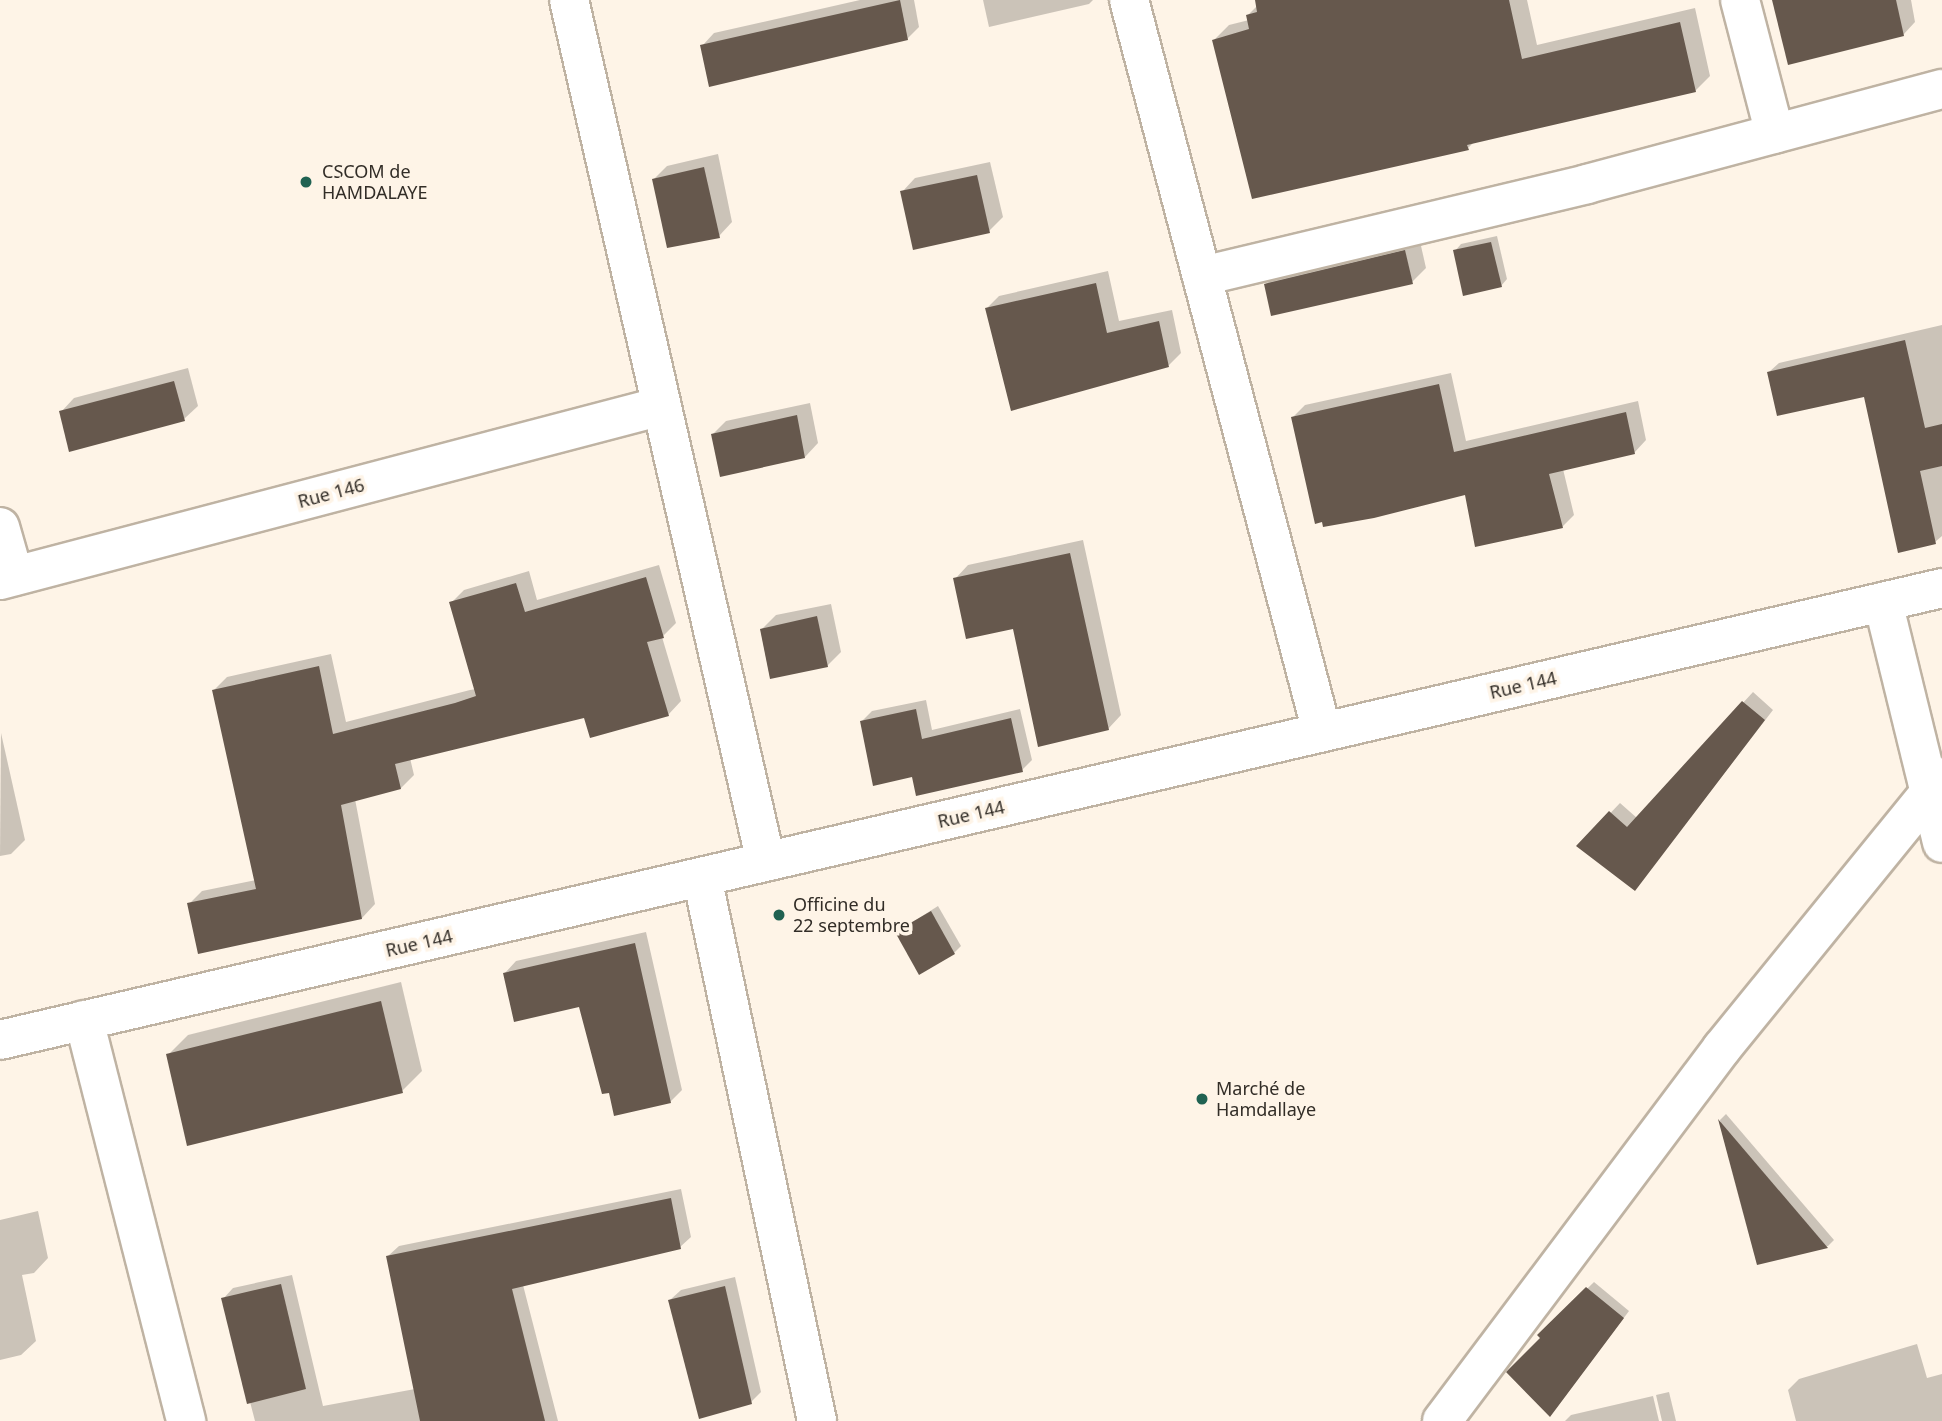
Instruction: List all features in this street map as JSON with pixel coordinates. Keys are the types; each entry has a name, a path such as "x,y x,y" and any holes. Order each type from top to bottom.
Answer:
{"street":[{"path":"569,0 766,862"},
{"path":"1129,0 1322,732"},
{"path":"1740,0 1775,134"},
{"path":"1202,276 1587,184 1942,89"},
{"name":"Rue 146","path":"7,578 662,407"},
{"path":"0,527 7,578"},
{"name":"Rue 144","path":"0,1040 1942,588"},
{"path":"1883,602 1936,784 1942,843"},
{"path":"1442,1421 1474,1382 1722,1048 1936,784"},
{"path":"702,877 817,1421"},
{"path":"84,1020 186,1421"},
{"path":"1474,1382 1484,1421"}],"building":[{"path":"900,0 908,40 709,87 700,45"},
{"path":"1255,0 1509,0 1522,59 1680,22 1696,92 1467,145 1469,150 1252,199 1212,40 1249,29 1246,15 1257,12"},
{"path":"1772,0 1896,0 1904,36 1788,65"},
{"path":"704,167 720,238 667,248 652,179"},
{"path":"977,175 990,233 913,250 900,191"},
{"path":"1491,242 1502,287 1463,296 1453,250"},
{"path":"1405,250 1413,284 1271,316 1264,284"},
{"path":"1096,283 1107,333 1159,321 1169,367 1011,411 985,308"},
{"path":"1905,340 1925,428 1942,424 1942,466 1920,471 1936,544 1898,553 1864,397 1777,416 1767,372"},
{"path":"174,381 185,421 69,452 59,411"},
{"path":"1439,384 1454,452 1626,412 1635,454 1549,474 1563,528 1475,547 1465,495 1374,518 1323,527 1322,522 1315,524 1291,417"},
{"path":"797,415 805,458 720,477 711,434"},
{"path":"1070,553 1109,730 1038,747 1013,629 966,639 953,578"},
{"path":"646,577 664,638 647,642 669,716 590,738 584,718 395,764 401,789 341,805 362,919 198,954 187,903 256,889 212,690 319,666 333,734 455,703 476,696 449,602 516,583 525,612"},
{"path":"817,616 828,667 770,679 760,629"},
{"path":"1742,701 1765,720 1635,891 1576,846 1609,811 1627,827"},
{"path":"916,709 922,739 1011,718 1023,772 916,796 912,777 873,786 860,721"},
{"path":"931,911 955,954 919,975 895,932"},
{"path":"635,943 671,1103 614,1116 609,1093 602,1094 579,1007 514,1022 503,973"},
{"path":"381,1001 403,1093 187,1146 166,1054"},
{"path":"1718,1119 1828,1248 1757,1265"},
{"path":"671,1198 681,1249 512,1289 545,1421 420,1421 386,1256"},
{"path":"281,1284 306,1389 247,1404 221,1298"},
{"path":"725,1286 752,1404 699,1419 668,1300"},
{"path":"1586,1287 1624,1318 1550,1417 1506,1372 1540,1338 1537,1335"}],"place":[{"name":"CSCOM de HAMDALAYE","path":"306,182"},
{"name":"Officine du 22 septembre","path":"779,915"},
{"name":"Marché de Hamdallaye","path":"1202,1099"}]}
